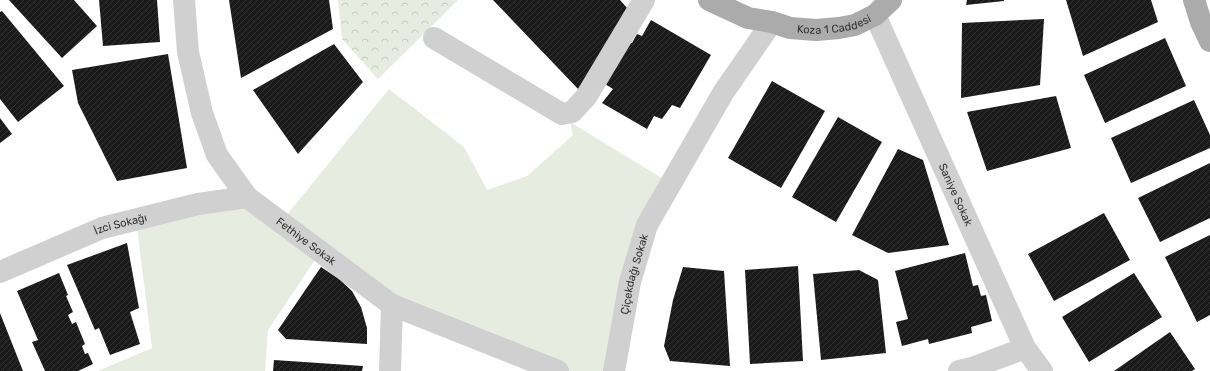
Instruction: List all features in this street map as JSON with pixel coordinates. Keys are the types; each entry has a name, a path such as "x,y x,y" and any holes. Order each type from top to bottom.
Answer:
{"main road":[{"path":"709,0 748,18 772,22"},
{"path":"746,0 772,22"},
{"name":"Koza 1 Caddesi","path":"772,22 790,28 839,28 855,25 875,15 891,0"},
{"path":"1194,0 1201,22 1210,41"}],"street":[{"name":"Fethiye Sokak","path":"184,0 188,52 202,113 217,155 247,197 392,305 558,371"},
{"path":"434,38 562,114 572,112 586,98 644,0"},
{"name":"Saniye Sokak","path":"875,15 1024,348 1042,371"},
{"name":"Çiçekdağı Sokak","path":"614,371 630,282 647,225 723,93 772,22"},
{"name":"İzci Sokağı","path":"0,272 102,228 198,204 247,197"},
{"path":"390,371 392,305"},
{"path":"959,371 972,368 1024,348"}],"green space":[{"path":"338,0 458,0 378,79 342,39"},
{"path":"389,89 464,147 487,190 527,176 573,135 570,122 670,183 614,371 558,371 392,305 321,251 268,330 265,371 98,371 152,348 136,219 247,197 281,222"}],"building":[{"path":"9,0 74,0 97,26 62,58"},
{"path":"99,0 157,0 160,42 103,46"},
{"path":"229,0 329,0 333,29 241,78"},
{"path":"493,0 620,0 628,9 579,90"},
{"path":"967,0 1004,0 1004,1 966,5"},
{"path":"1066,0 1151,0 1158,22 1083,56"},
{"path":"2,11 64,86 18,122 0,99 0,12"},
{"path":"1044,19 1040,85 961,98 962,23"},
{"path":"651,20 711,55 680,108 672,105 662,119 654,116 647,129 602,103 613,89 605,84 625,43 632,43 637,34 642,36"},
{"path":"1165,38 1186,86 1105,123 1084,75"},
{"path":"334,44 363,82 298,154 253,90"},
{"path":"168,54 187,168 117,181 78,103 72,70"},
{"path":"772,81 825,111 781,188 728,158"},
{"path":"1056,96 1071,148 987,171 967,112"},
{"path":"1194,100 1210,135 1210,148 1131,183 1111,138"},
{"path":"838,117 882,142 836,222 792,197"},
{"path":"0,118 12,134 0,143"},
{"path":"898,149 923,160 949,245 888,253 852,235"},
{"path":"1210,163 1210,218 1160,242 1138,198"},
{"path":"1104,213 1130,260 1054,301 1028,254"},
{"path":"1210,235 1210,315 1197,322 1165,257"},
{"path":"127,243 139,308 130,312 140,344 110,355 99,328 95,330 67,265"},
{"path":"965,253 973,286 978,285 981,296 986,295 992,321 971,327 972,333 929,344 928,339 902,346 896,322 908,319 895,271"},
{"path":"798,266 803,361 750,364 745,270"},
{"path":"321,267 339,279 352,291 361,307 367,328 367,344 286,339 278,330"},
{"path":"683,267 724,271 730,366 670,361 664,346 673,300"},
{"path":"859,270 878,280 886,353 821,360 813,274"},
{"path":"59,273 73,312 68,315 72,324 76,322 85,344 82,346 85,354 88,353 93,364 78,371 45,371 32,342 38,340 17,291"},
{"path":"1134,273 1162,317 1089,362 1062,317"},
{"path":"0,313 23,371 0,371"},
{"path":"1170,332 1195,369 1192,371 1114,371"},
{"path":"274,360 363,366 362,371 273,371"}]}
